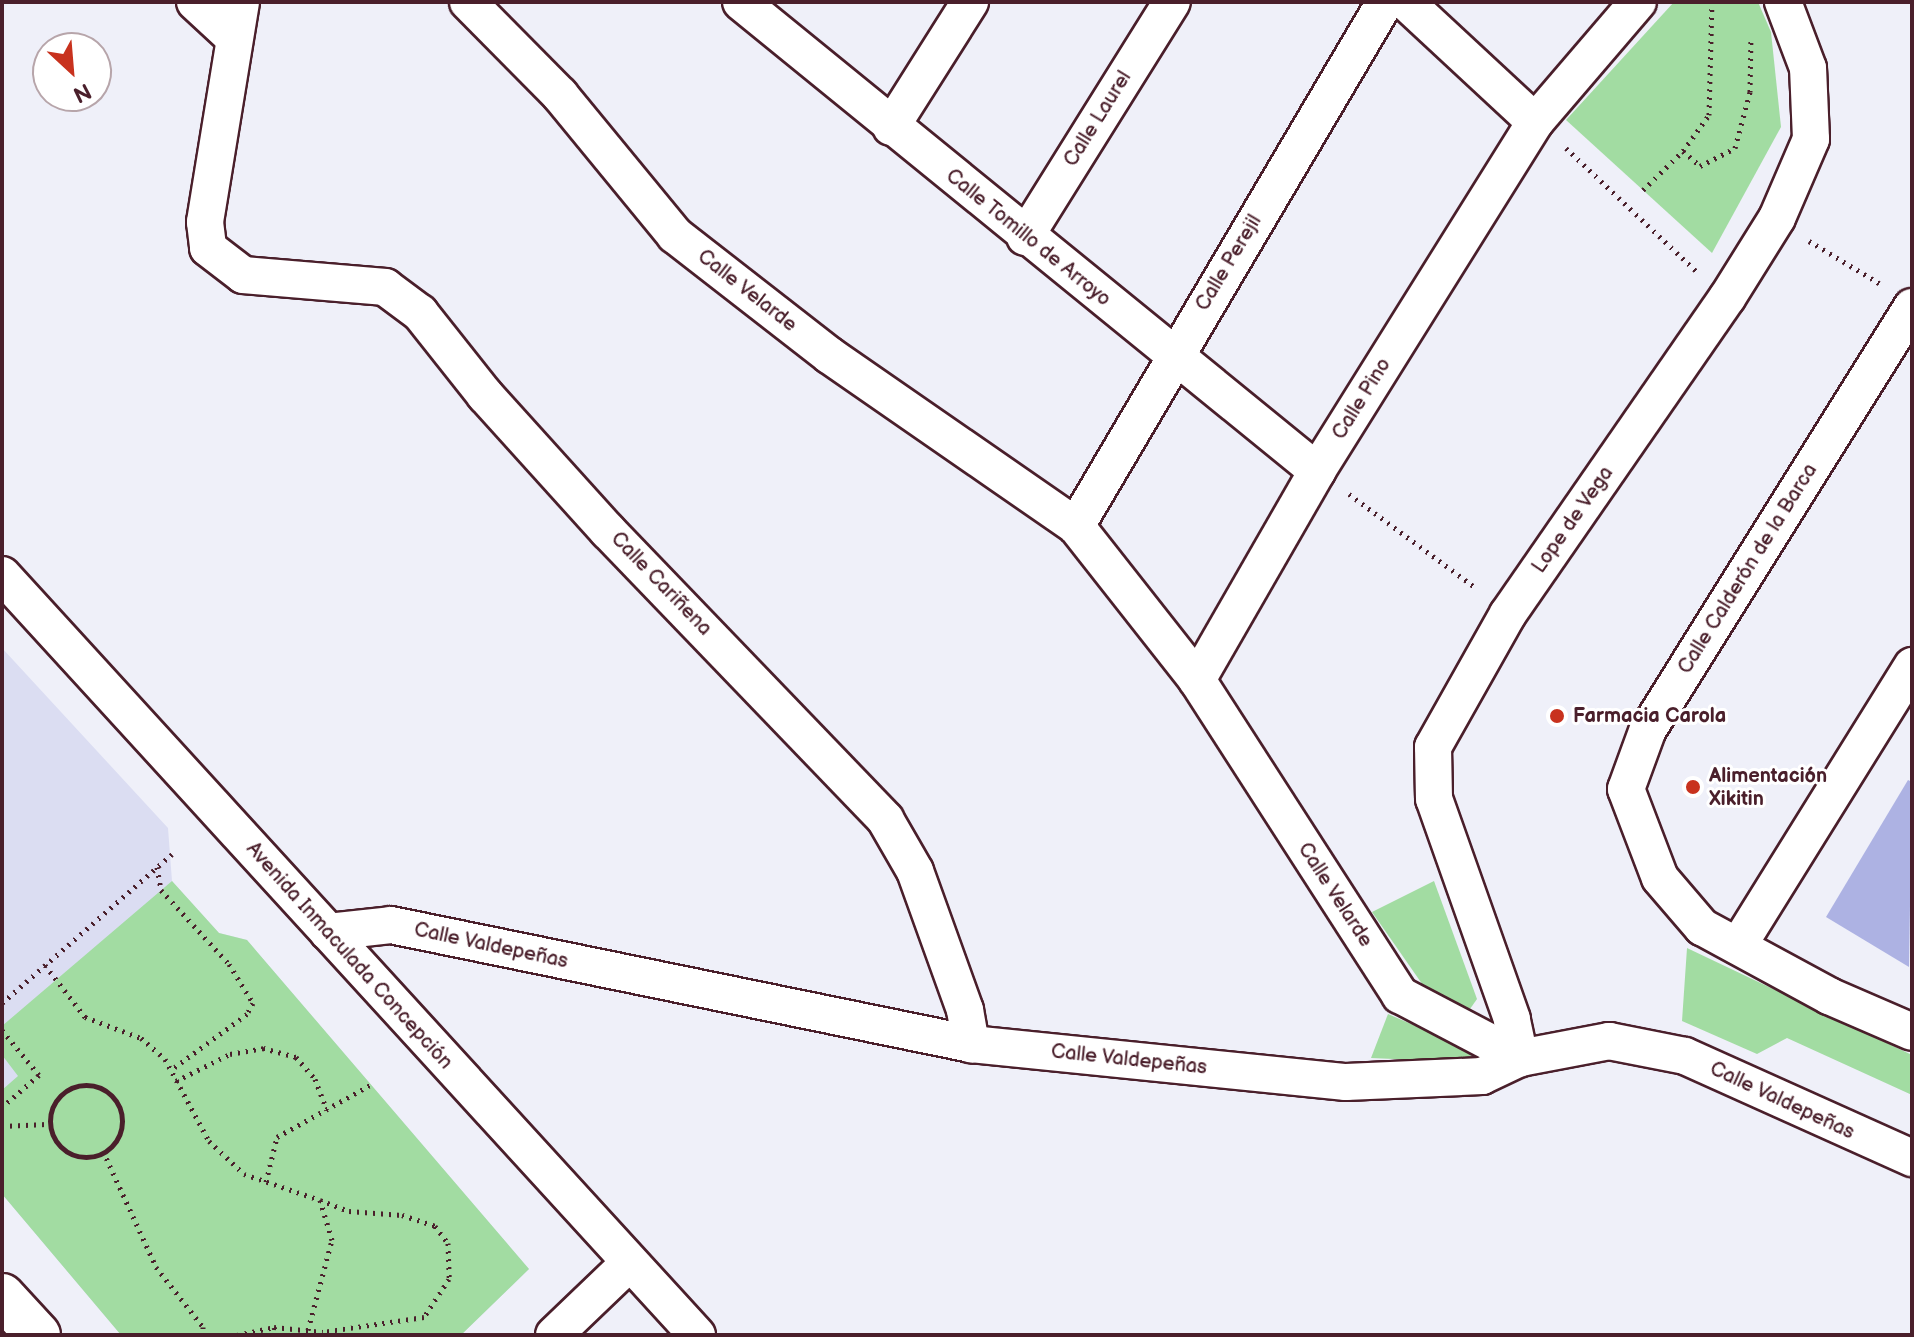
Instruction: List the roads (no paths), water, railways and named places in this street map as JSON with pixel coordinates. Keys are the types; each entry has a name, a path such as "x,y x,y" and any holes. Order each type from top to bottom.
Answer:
{"street":[{"path":"195,2 234,38"},
{"path":"234,38 241,2"},
{"name":"Calle Velarde","path":"468,2 560,95 675,235 829,355 1076,526 1197,680 1400,995 1520,1058"},
{"path":"891,127 970,2"},
{"name":"Calle Laurel","path":"1025,237 1172,2"},
{"name":"Calle Perejil","path":"1076,526 1385,2"},
{"path":"1406,2 1535,122"},
{"name":"Calle Pino","path":"1197,680 1317,471 1535,122 1638,2"},
{"name":"Lope de Vega","path":"1520,1058 1512,1019 1434,799 1433,747 1508,614 1727,298 1777,218 1811,139 1808,68 1783,2"},
{"name":"Calle Tomillo de Arroyo","path":"752,6 891,127 1317,471"},
{"name":"Calle Cariñena","path":"234,38 205,222 208,248 226,266 243,275 385,287 420,313 485,395 608,531 885,819 915,871 965,1010 971,1044"},
{"name":"Calle Calderón de la Barca","path":"1902,299 1648,729 1626,789 1660,878 1702,927 1829,996 1912,1032"},
{"name":"Avenida Inmaculada Concepción","path":"2,575 628,1264 697,1335"},
{"path":"1738,946 1912,666"},
{"name":"Calle Valdepeñas","path":"328,932 391,925 971,1044 1346,1082 1482,1076 1520,1058 1609,1041 1685,1056 1912,1158"},
{"path":"554,1335 628,1264"},
{"path":"2,1296 38,1335"}],"place":[{"name":"Farmacia Carola","path":"1557,716"},
{"name":"Alimentación Xikitin","path":"1693,787"}]}
